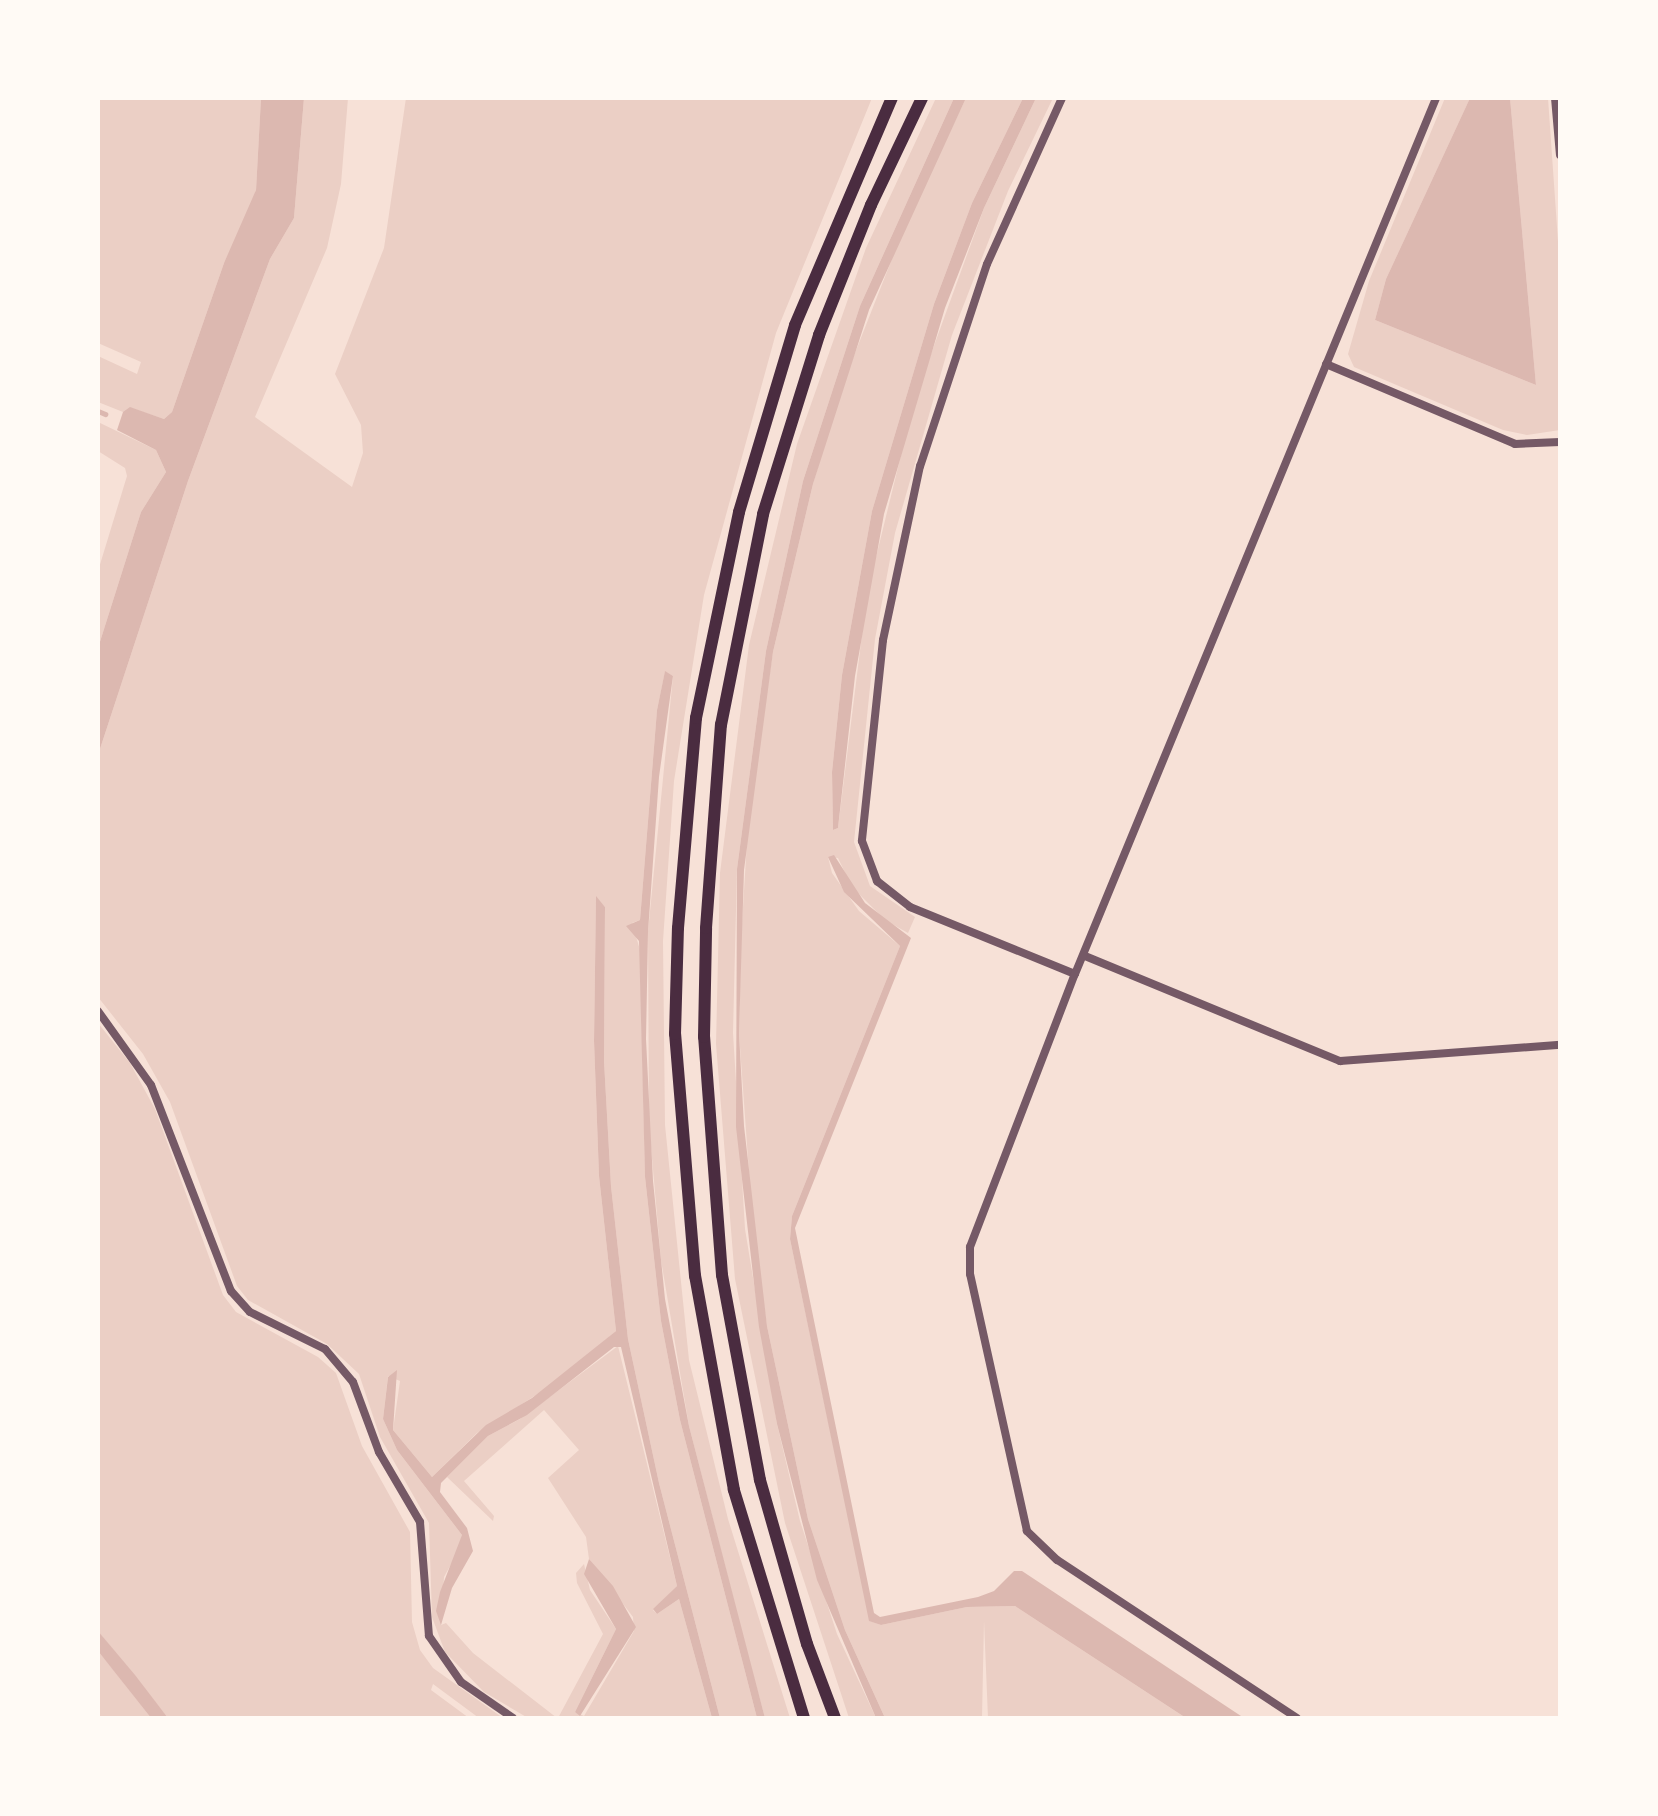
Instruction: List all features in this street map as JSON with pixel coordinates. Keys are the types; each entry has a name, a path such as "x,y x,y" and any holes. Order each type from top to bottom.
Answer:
{"highway":[{"path":"804,1718 734,1490 695,1276 675,1034 678,928 696,718 716,609 756,443 795,325 892,98"},
{"path":"835,1718 807,1644 760,1480 722,1275 704,1037 706,928 721,725 763,514 819,335 871,205 922,98"}],"street":[{"path":"1062,98 987,264 920,466 883,640 862,841 877,881 910,907 1075,974"},
{"path":"1297,1718 1057,1560 1027,1531 1019,1512 970,1274 970,1247 1075,974 1436,98"},
{"path":"1555,98 1560,155"},
{"path":"1326,364 1515,444 1560,442"},
{"path":"1085,956 1340,1061 1560,1045"},
{"path":"98,1011 151,1085 231,1291 250,1312 325,1349 353,1382 379,1452 420,1522 429,1636 461,1682 513,1718"}],"shaded area":[{"path":"98,98 261,98 256,190 250,212 224,263 172,412 164,419 131,408 128,414 98,402 98,356 137,374 141,362 98,343"},
{"path":"261,98 304,98 294,218 270,259 188,481 98,755 98,648 141,512 166,472 156,450 117,430 123,412 130,407 164,419 172,412 224,263 256,190"},
{"path":"304,98 348,98 341,184 327,248 255,417 352,487 363,453 361,425 335,374 384,248 406,98 872,98 776,333 704,595 674,781 663,941 665,1125 689,1360 728,1519 790,1718 765,1718 689,1426 661,1260 649,1124 648,932 673,676 665,672 657,710 640,920 632,923 640,950 645,1177 661,1321 680,1420 757,1718 720,1718 659,1483 628,1339 611,1186 604,1061 605,907 596,897 594,1041 599,1176 616,1331 553,1384 477,1433 432,1477 393,1430 400,1381 388,1376 383,1419 397,1450 462,1535 461,1546 444,1577 441,1625 446,1623 473,1653 557,1718 528,1718 484,1692 445,1652 432,1617 429,1523 380,1437 359,1374 327,1344 248,1300 237,1286 170,1102 143,1054 98,997 98,755 188,481 270,259 294,218"},
{"path":"936,98 954,98 860,306 803,481 766,651 737,869 733,1033 745,1229 777,1424 800,1521 837,1634 876,1718 849,1718 785,1523 735,1279 716,1044 720,873 749,645 797,444 866,248"},
{"path":"954,98 966,98 869,310 813,484 773,652 744,870 739,1033 744,1126 767,1326 808,1519 845,1630 885,1718 876,1718 817,1580 777,1424 759,1327 736,1127 737,869 766,651 803,481 860,306"},
{"path":"966,98 1023,98 972,203 934,304 872,511 842,675 832,772 833,830 838,828 867,594 915,398 984,208 1036,98 1053,98 1008,191 952,335 895,533 875,639 854,842 870,886 915,917 908,933 885,920 852,887 838,858 828,857 832,873 859,911 900,946 792,1216 790,1239 870,1621 881,1625 967,1607 1015,1606 1186,1718 988,1718 984,1621 982,1718 885,1718 845,1630 808,1519 767,1326 753,1228 739,1033 741,940 749,809 773,652 813,484 842,386 903,231"},
{"path":"1023,98 1036,98 984,208 945,308 884,514 855,676 838,828 833,830 832,772 842,675 872,511 934,304 972,203"},
{"path":"1445,98 1470,98 1386,279 1375,320 1536,385 1510,98 1548,98 1560,270 1560,430 1527,435 1503,430 1354,367 1348,354 1369,281"},
{"path":"1470,98 1510,98 1536,385 1375,320 1386,279"},
{"path":"98,422 156,450 166,472 141,512 98,648 98,571 127,476 125,468 98,451"},
{"path":"665,671 673,676 659,777 648,932 646,1039 653,1181 665,1299 689,1426 765,1718 757,1718 680,1420 661,1321 645,1177 639,941 626,926 640,920 657,710"},
{"path":"834,855 865,903 911,938 795,1228 874,1613 880,1617 978,1597 994,1591 1014,1571 1022,1571 1244,1718 1186,1718 1015,1606 967,1607 881,1625 869,1621 790,1239 792,1216 900,946 844,892 828,857"},
{"path":"596,896 605,907 604,1061 611,1186 628,1339 659,1483 720,1718 712,1718 679,1599 657,1614 653,1609 677,1586 621,1347 614,1347 527,1415 488,1436 441,1483 440,1492 467,1528 473,1551 452,1588 441,1625 436,1611 440,1592 462,1535 397,1450 383,1419 388,1377 397,1370 393,1430 432,1477 486,1425 532,1398 616,1331 599,1176 594,1041"},
{"path":"98,1023 130,1063 155,1109 223,1295 236,1312 318,1357 336,1373 362,1446 410,1532 412,1622 420,1650 433,1668 503,1718 479,1718 433,1684 431,1690 469,1718 168,1718 98,1631"},
{"path":"618,1346 677,1586 653,1610 657,1614 679,1599 712,1718 558,1718 603,1634 577,1583 576,1573 584,1564 590,1590 616,1629 575,1712 584,1716 634,1631 633,1617 589,1559 586,1537 548,1478 579,1450 544,1410 464,1481 494,1516 493,1521 447,1477 488,1436 520,1419"},
{"path":"589,1559 613,1586 636,1627 580,1716 575,1712 616,1629 584,1574"},
{"path":"98,1631 168,1718 151,1718 98,1651"},
{"path":"98,1651 111,1667 151,1718 98,1718"}],"waterway":[{"path":"98,411 105,414"}]}
